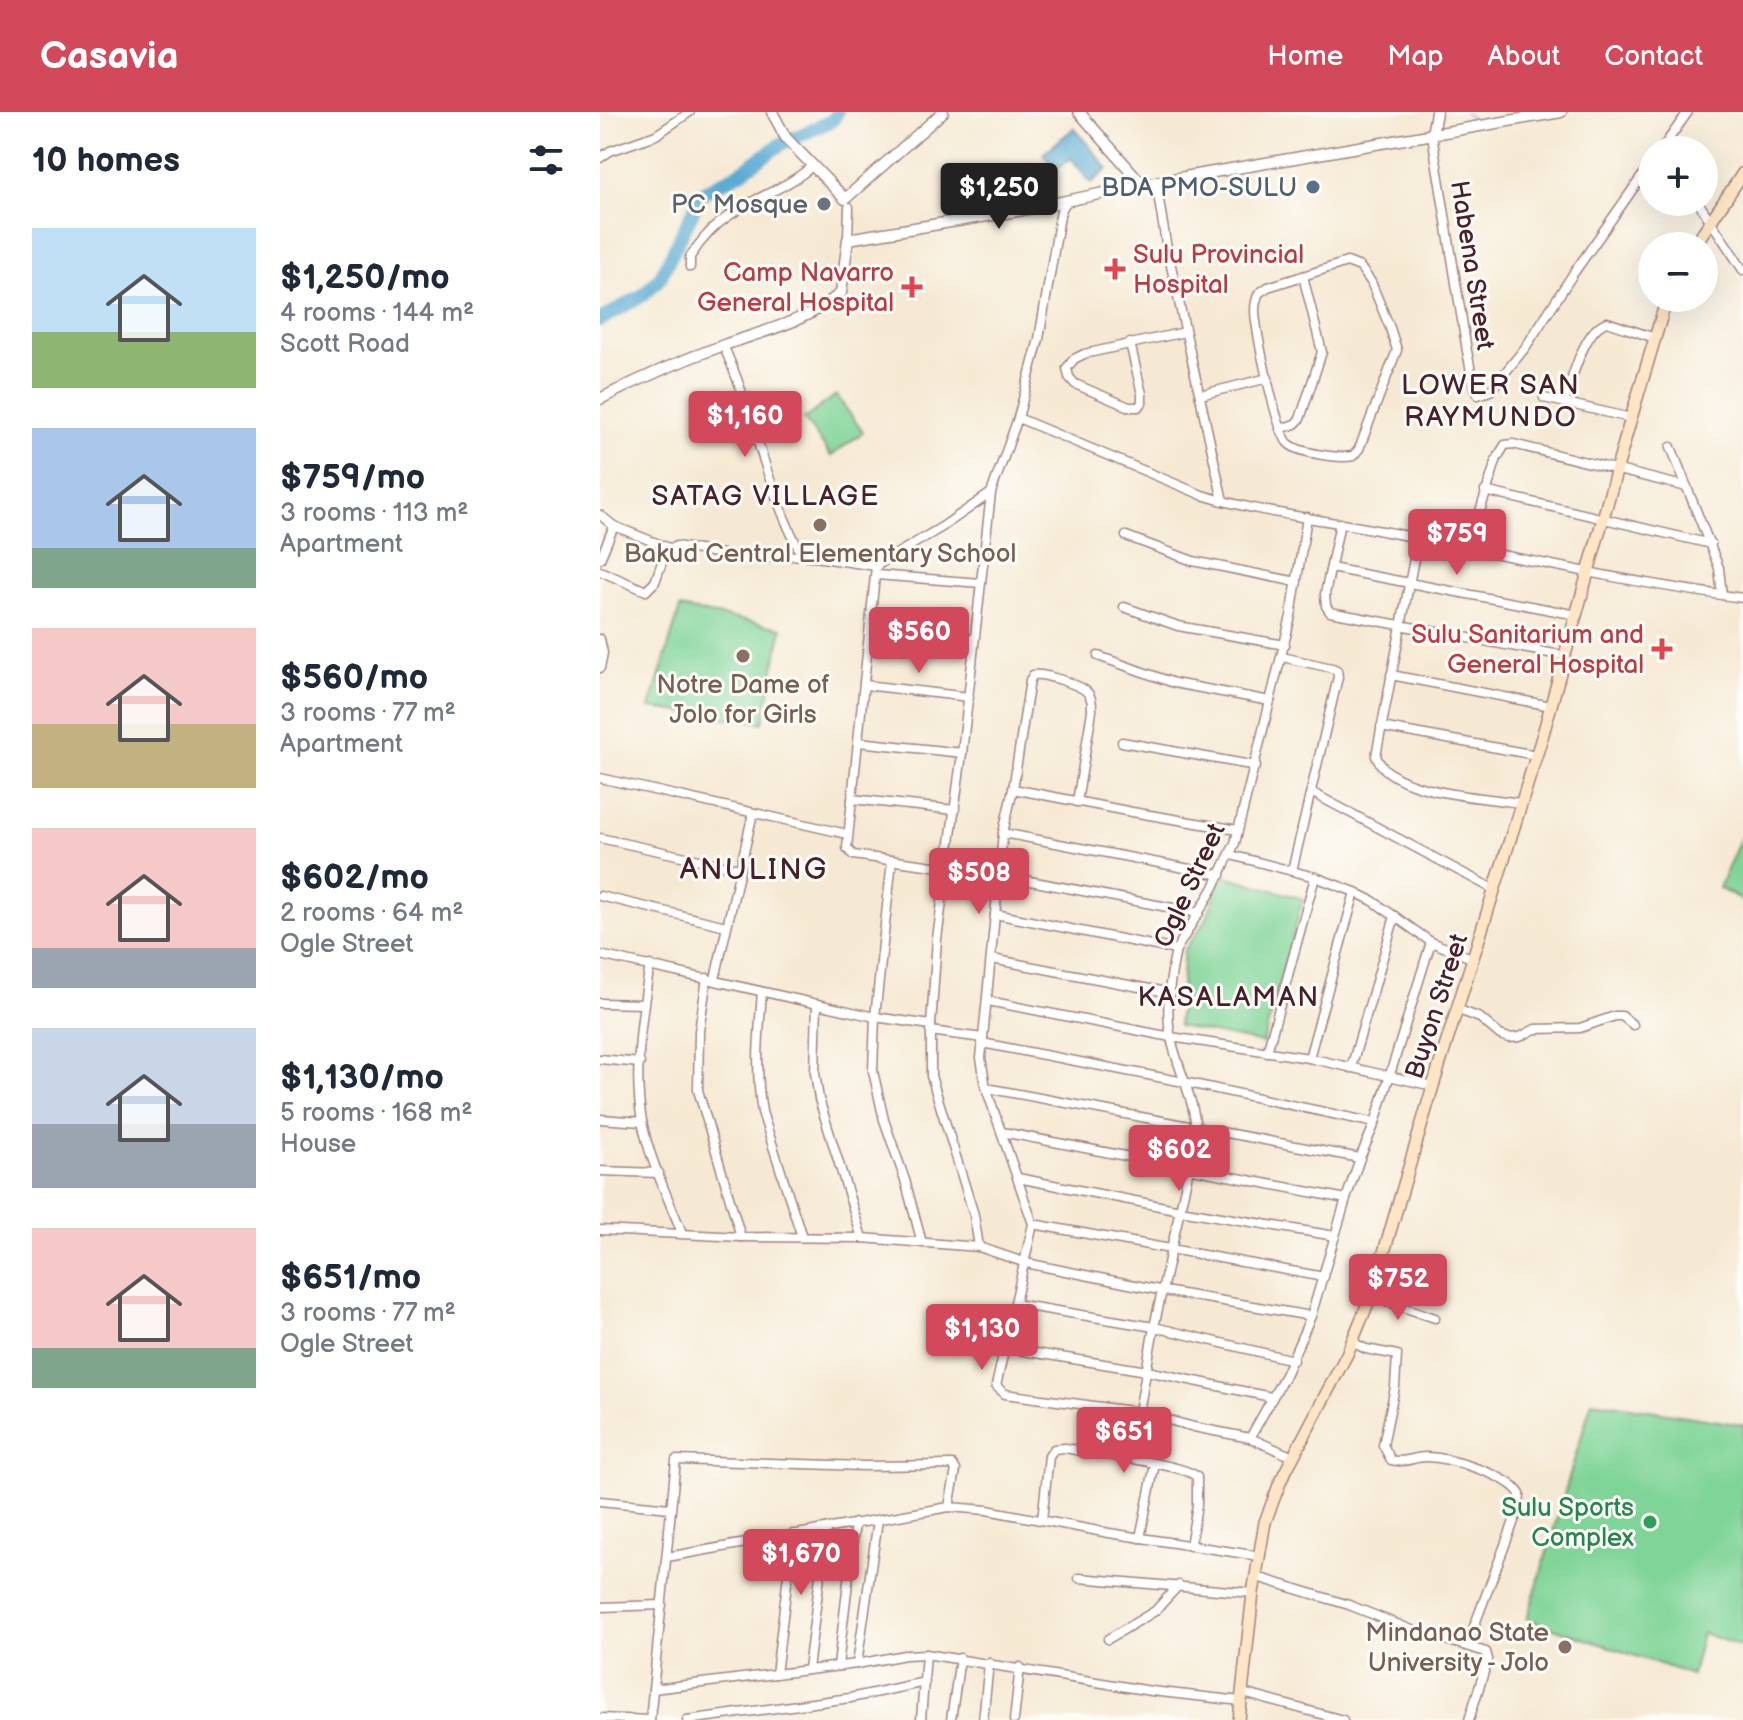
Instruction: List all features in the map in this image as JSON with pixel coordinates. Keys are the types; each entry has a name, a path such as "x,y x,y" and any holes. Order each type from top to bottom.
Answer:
{"main road":[{"path":"1703,232 1743,173"},
{"name":"Buyon Street","path":"1239,1720 1253,1593 1265,1522 1281,1480 1352,1342 1371,1296 1551,706 1663,312"}],"street":[{"path":"600,158 610,151 656,135 690,112"},
{"path":"772,112 787,140 845,199 943,112"},
{"path":"1079,112 1142,184"},
{"path":"1432,135 1436,112"},
{"path":"848,239 1067,201 1142,184 1561,112"},
{"path":"1671,136 1688,112"},
{"name":"Habena Street","path":"1432,135 1472,379 1476,392 1482,395 1490,391 1525,348 1638,182"},
{"path":"690,267 690,257 711,230 731,213 793,181 813,165"},
{"path":"1156,182 1185,332 1223,501"},
{"path":"979,1247 974,1215 931,1076 930,1028 937,939 969,697 991,493 1018,418 1039,339 1061,210 1067,201"},
{"path":"600,399 723,345 807,314 841,293 849,207"},
{"path":"1707,216 1743,270"},
{"path":"1347,262 1362,269 1390,328 1396,353 1355,455 1340,458 1299,449 1288,443 1280,429 1268,378 1256,318 1257,297 1268,287 1347,262"},
{"path":"1280,429 1300,419 1322,352 1303,276"},
{"path":"1564,403 1590,337 1600,324 1607,322 1655,338"},
{"path":"1130,343 1143,398 1138,407 1129,407 1075,384 1069,377 1067,368 1075,358 1130,343 1185,332"},
{"path":"723,345 749,413 770,486 802,555"},
{"path":"1200,395 1268,378"},
{"path":"1544,398 1631,418"},
{"path":"1018,418 1223,501 1590,572 1743,598"},
{"path":"1468,549 1485,491 1502,447 1508,444 1687,487"},
{"path":"1671,447 1711,544 1723,580 1722,595"},
{"path":"1485,491 1711,544"},
{"path":"876,570 991,493"},
{"path":"600,515 614,526 669,548 676,546 750,559 802,555 876,570 981,583"},
{"name":"Ogle Street","path":"1139,1412 1196,1126 1171,1037 1171,993 1176,950 1231,855 1285,645 1307,517"},
{"path":"1340,523 1325,594 1330,612 1565,656"},
{"path":"600,559 614,526"},
{"path":"1126,536 1193,561 1297,582"},
{"path":"1418,538 1376,756 1382,767 1399,778 1441,791 1520,803"},
{"path":"600,571 646,591 655,582 669,548"},
{"path":"1331,568 1577,615"},
{"path":"876,570 847,848 852,854 948,868"},
{"path":"1124,607 1178,626 1285,645"},
{"path":"872,630 974,640"},
{"path":"600,639 603,653 600,668"},
{"path":"1098,656 1174,683 1270,701"},
{"path":"1282,657 1332,668 1338,673 1292,871"},
{"path":"1077,802 1091,701 1083,689 1042,674 1033,675 1003,833 981,1058 986,1088 1033,1224 996,1384 1001,1392 1139,1412 1250,1438 1293,1457"},
{"path":"1391,675 1551,706"},
{"path":"865,685 969,697"},
{"path":"1381,727 1536,755"},
{"path":"859,742 962,753"},
{"path":"1122,742 1256,766"},
{"path":"600,778 847,834"},
{"path":"1013,789 1238,830"},
{"path":"1311,792 1495,890"},
{"path":"852,799 955,810"},
{"path":"741,1237 698,1090 699,1031 753,813"},
{"path":"1003,833 1221,875"},
{"path":"600,838 740,869"},
{"path":"1231,855 1315,877 1355,892 1431,942 1474,959"},
{"path":"892,860 873,1060 879,1102 922,1243"},
{"path":"998,875 1199,913"},
{"path":"1267,1052 1315,877"},
{"path":"1309,1058 1355,892"},
{"path":"600,896 726,926"},
{"path":"995,914 1176,950"},
{"path":"1351,1068 1395,916"},
{"path":"1250,1438 1293,1360 1311,1316 1346,1199 1375,1123 1431,942"},
{"path":"600,955 1375,1123"},
{"path":"992,959 1171,993"},
{"path":"650,965 643,1004 640,1063 642,1122 682,1233"},
{"path":"762,992 759,1091 762,1112 802,1237"},
{"path":"988,1001 1171,1037 1309,1058 1433,1086"},
{"path":"600,1003 643,1004"},
{"path":"817,1004 815,1057 819,1099 862,1238"},
{"path":"1459,1010 1480,1018 1500,1035 1509,1038 1520,1037 1535,1029 1585,1027 1615,1016 1622,1016 1633,1025"},
{"path":"600,1059 640,1063"},
{"path":"986,1088 1360,1158"},
{"path":"600,1119 642,1122"},
{"path":"1002,1132 1346,1199"},
{"path":"600,1171 659,1173"},
{"path":"1018,1178 1335,1236"},
{"path":"1033,1224 1324,1277"},
{"path":"600,1230 741,1237 862,1238 979,1247 1026,1263 1311,1316"},
{"path":"1371,1296 1435,1318"},
{"path":"1015,1304 1154,1327 1293,1360"},
{"path":"1352,1342 1376,1352 1395,1353 1398,1360 1383,1445 1391,1460 1402,1463 1425,1457 1444,1460 1507,1481 1520,1494 1519,1508 1467,1645"},
{"path":"1005,1348 1147,1371 1271,1397"},
{"path":"1042,1520 1049,1456 1054,1449 1065,1448 1189,1471 1197,1477 1197,1505 1190,1546"},
{"path":"600,1718 650,1720 676,1460 865,1466 953,1465 956,1470 949,1507"},
{"path":"1140,1538 1155,1464"},
{"path":"600,1501 670,1508"},
{"path":"667,1557 949,1507 1259,1556"},
{"path":"857,1664 878,1520"},
{"path":"838,1666 855,1523"},
{"path":"808,1669 826,1529"},
{"path":"776,1674 793,1534"},
{"path":"1257,1577 1486,1652 1489,1656 1469,1720"},
{"path":"1079,1578 1253,1593"},
{"path":"1108,1639 1155,1611 1179,1585"},
{"path":"600,1607 662,1605"},
{"path":"921,1720 926,1654"},
{"path":"653,1689 926,1654 1020,1667 1151,1691 1242,1697 1343,1720"},
{"path":"951,1720 960,1658"},
{"path":"983,1720 989,1663"},
{"path":"1014,1720 1020,1667"},
{"path":"687,1720 850,1698 925,1682"}],"green space":[{"path":"836,395 863,432 831,456 804,419"},
{"path":"680,608 782,628 763,723 650,708"},
{"path":"1743,833 1743,901 1719,888"},
{"path":"1223,875 1303,899 1263,1043 1178,1026 1184,950 1206,920"},
{"name":"Sulu Sports Complex","path":"1592,1401 1743,1425 1743,1647 1702,1633 1692,1675 1527,1619"}],"water":[{"path":"1074,128 1108,169 1091,183 1071,158 1056,170 1043,154"}],"waterway":[{"path":"600,320 643,295 660,278 702,193 741,172 781,144 833,120 837,112"},
{"path":"1465,112 1474,121"}],"place":[{"name":"BDA PMO-SULU","path":"1313,187"},
{"name":"PC Mosque","path":"824,204"},
{"name":"Sulu Provincial Hospital","path":"1115,269"},
{"name":"Camp Navarro General Hospital","path":"912,287"},
{"name":"Bakud Central Elementary School","path":"820,525"},
{"name":"Sulu Sanitarium and General Hospital","path":"1662,649"},
{"name":"Notre Dame of Jolo for Girls","path":"743,656"},
{"name":"Sulu Sports Complex","path":"1650,1522"},
{"name":"Mindanao State University - Jolo","path":"1565,1647"}],"district":[{"name":"LOWER SAN RAYMUNDO","path":"1491,400"},
{"name":"SATAG VILLAGE","path":"766,495"},
{"name":"ANULING","path":"754,869"},
{"name":"KASALAMAN","path":"1229,996"}]}
